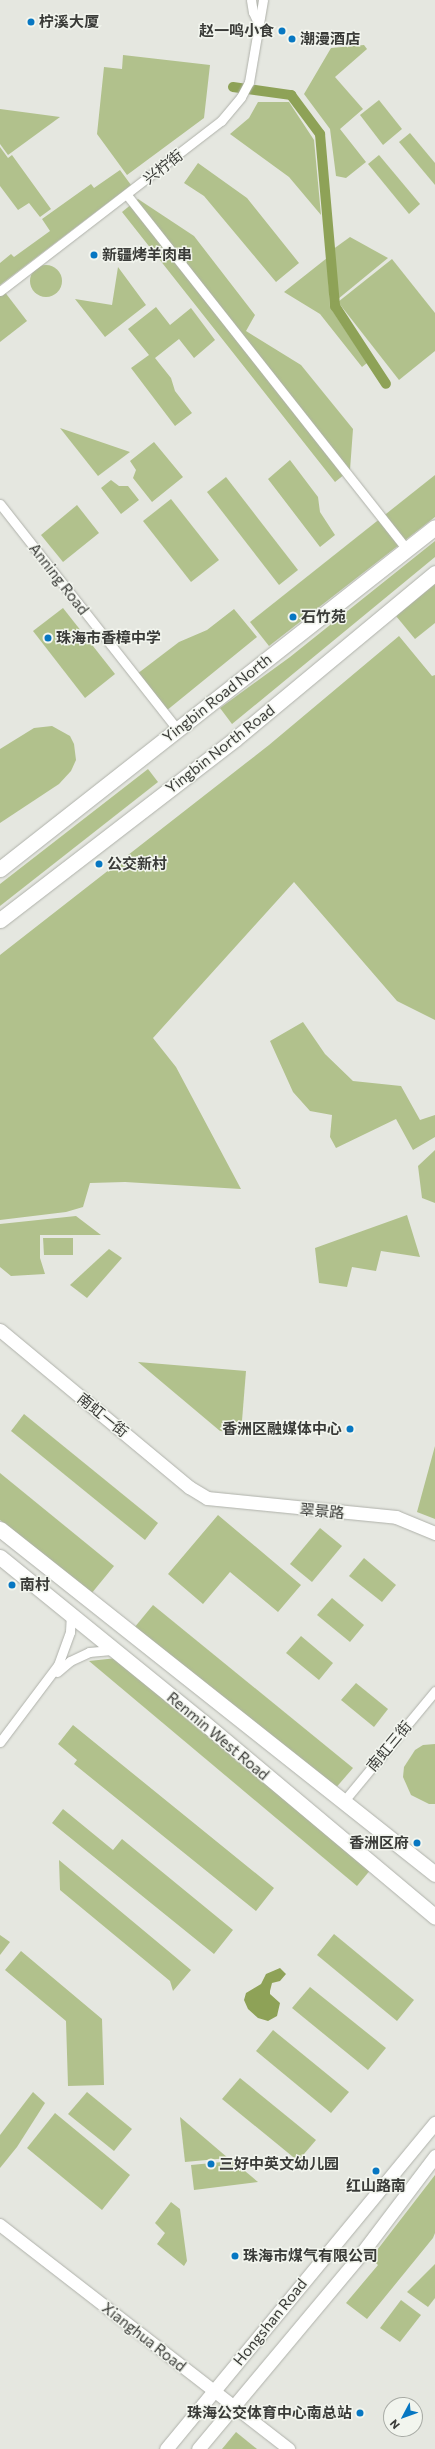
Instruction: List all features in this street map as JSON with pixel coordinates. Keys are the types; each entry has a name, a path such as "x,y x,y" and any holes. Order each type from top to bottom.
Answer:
{"main road":[{"name":"Yingbin Road North","path":"0,869 435,527"},
{"name":"Yingbin North Road","path":"0,920 235,739 435,573"},
{"name":"南虹一街","path":"0,1330 184,1482 207,1498"},
{"name":"翠景路","path":"207,1498 396,1518 435,1533"},
{"name":"Renmin West Road","path":"0,1529 435,1874"},
{"name":"Renmin West Road","path":"0,1558 71,1613 435,1917"},
{"name":"Hongshan Road","path":"166,2449 435,2123"},
{"name":"Hongshan Road","path":"198,2449 361,2254 435,2156"}],"street":[{"path":"251,0 253,12 260,27"},
{"name":"兴柠街","path":"0,291 205,134 235,105 249,82 260,27 263,0"},
{"path":"127,195 407,549"},
{"name":"Anning Road","path":"0,504 177,729"},
{"path":"0,1742 48,1680 65,1649 70,1632 71,1613"},
{"path":"48,1680 75,1658 98,1650 115,1650"},
{"name":"南虹三街","path":"344,1801 435,1691"},
{"name":"Xianghua Road","path":"0,2224 288,2449"}],"shaded area":[{"path":"364,45 367,49 335,77 363,109 340,129 366,162 346,178 336,176 330,129 304,94 331,48"},
{"path":"123,55 210,65 204,118 127,175 97,134 104,67 122,69"},
{"path":"379,100 402,129 383,145 360,115"},
{"path":"258,102 289,102 314,140 321,215 289,177 230,134 249,118"},
{"path":"0,109 60,117 8,155 0,144"},
{"path":"410,133 435,163 435,185 399,142"},
{"path":"0,147 8,158 12,155 51,209 40,217 29,203 18,210 0,186"},
{"path":"379,155 420,204 409,214 368,164"},
{"path":"198,163 247,198 299,263 276,282 204,196 184,183"},
{"path":"120,170 131,185 0,285 0,263 11,254 14,257 50,231 42,219 91,184 94,188"},
{"path":"138,199 194,236 255,315 246,331 301,365 353,429 350,470 335,482 122,212"},
{"path":"350,237 388,258 338,299 332,250"},
{"path":"327,258 330,307 367,363 362,367 320,314 284,292"},
{"path":"392,259 435,313 435,351 399,380 338,302"},
{"path":"46,265 52,266 59,272 62,281 61,287 55,294 46,297 40,296 33,290 30,281 31,275 37,268"},
{"path":"118,267 146,305 105,337 75,299 112,305"},
{"path":"4,291 27,321 0,342 0,293"},
{"path":"156,307 170,325 191,308 215,340 194,358 179,339 155,358 171,378 175,391 192,413 175,426 131,368 149,355 128,329"},
{"path":"60,428 130,452 98,476"},
{"path":"154,442 183,477 152,502 133,478 136,470 130,461"},
{"path":"290,460 318,497 320,512 335,535 320,547 268,479"},
{"path":"435,475 435,517 269,646 250,622"},
{"path":"226,477 298,570 279,585 207,492"},
{"path":"111,480 119,486 128,486 139,500 121,514 101,488"},
{"path":"171,499 219,560 191,582 143,521"},
{"path":"77,505 99,533 63,562 41,535"},
{"path":"435,541 435,557 232,724 220,708 290,657"},
{"path":"435,584 435,623 415,639 396,616"},
{"path":"63,608 115,674 85,698 33,631"},
{"path":"234,609 257,637 166,711 137,674 179,642 207,630"},
{"path":"399,636 432,676 435,675 435,1020 397,1001 294,882 153,1038 176,1067 241,1189 125,1182 90,1183 83,1207 66,1212 0,1220 0,955 269,745"},
{"path":"52,726 70,736 74,744 76,760 71,771 59,784 0,823 0,749 34,728"},
{"path":"148,769 158,782 0,906 0,884"},
{"path":"303,1022 325,1054 353,1081 401,1086 420,1120 435,1115 435,1137 413,1150 396,1119 336,1148 330,1137 332,1115 310,1111 293,1092 270,1041"},
{"path":"435,1150 435,1203 422,1198 418,1166"},
{"path":"407,1215 420,1257 381,1251 376,1271 352,1267 347,1287 319,1283 315,1248"},
{"path":"76,1216 101,1235 40,1235 40,1258 45,1274 11,1276 0,1267 0,1224"},
{"path":"43,1238 73,1238 73,1255 44,1255"},
{"path":"109,1249 122,1258 87,1298 70,1285"},
{"path":"138,1362 246,1371 241,1433 220,1431"},
{"path":"24,1414 158,1523 145,1540 11,1431"},
{"path":"435,1446 435,1519 417,1512"},
{"path":"0,1473 114,1566 91,1594 0,1520"},
{"path":"218,1515 301,1585 278,1612 230,1572 203,1604 168,1574"},
{"path":"320,1528 342,1546 312,1582 290,1564"},
{"path":"364,1558 396,1585 382,1602 349,1576"},
{"path":"332,1598 364,1625 350,1642 317,1615"},
{"path":"153,1605 353,1768 334,1790 134,1628"},
{"path":"301,1636 333,1663 319,1680 286,1653"},
{"path":"117,1658 372,1868 357,1886 89,1661"},
{"path":"356,1683 388,1709 374,1727 341,1700"},
{"path":"73,1725 274,1888 256,1911 74,1764 77,1760 58,1744"},
{"path":"435,1744 435,1804 429,1804 411,1795 403,1777 404,1767 415,1750 423,1745"},
{"path":"63,1809 113,1850 122,1839 233,1930 214,1954 52,1823"},
{"path":"59,1860 191,1970 173,1991 170,1981 60,1890"},
{"path":"334,1934 414,2000 397,2021 317,1955"},
{"path":"0,1935 10,1942 0,1955"},
{"path":"21,1951 102,2019 104,2085 68,2086 66,2021 5,1970"},
{"path":"280,1968 286,1974 280,1981 272,1983 270,1991 270,1994 280,2003 277,2016 268,2021 258,2018 248,2009 244,2000 246,1993 261,1984 266,1974"},
{"path":"310,1987 386,2048 368,2070 292,2008"},
{"path":"273,2030 349,2092 331,2113 256,2051"},
{"path":"240,2078 316,2140 298,2161 222,2099"},
{"path":"33,2092 45,2103 17,2147 0,2168 0,2135"},
{"path":"87,2092 132,2129 114,2151 68,2114"},
{"path":"55,2113 130,2175 102,2210 27,2148"},
{"path":"180,2117 228,2158 185,2162"},
{"path":"233,2161 258,2182 194,2190 191,2165"},
{"path":"435,2175 435,2233 433,2238 367,2319 346,2303 378,2265 371,2258"},
{"path":"171,2202 180,2209 187,2261 184,2266 157,2244 165,2233 155,2223"},
{"path":"435,2264 435,2298 428,2307 407,2292"},
{"path":"401,2300 421,2315 400,2342 380,2328"},
{"path":"236,2432 257,2449 222,2449"}],"waterway":[{"path":"233,87 291,95 320,134 335,306 386,384"}],"place":[{"name":"柠溪大厦","path":"31,22"},
{"name":"赵一鸣小食","path":"282,31"},
{"name":"潮漫酒店","path":"292,39"},
{"name":"新疆烤羊肉串","path":"94,255"},
{"name":"石竹苑","path":"293,617"},
{"name":"珠海市香樟中学","path":"48,638"},
{"name":"公交新村","path":"99,864"},
{"name":"香洲区融媒体中心","path":"350,1429"},
{"name":"南村","path":"12,1585"},
{"name":"香洲区府","path":"417,1843"},
{"name":"三好中英文幼儿园","path":"211,2164"},
{"name":"红山路南","path":"376,2171"},
{"name":"珠海市煤气有限公司","path":"235,2256"},
{"name":"珠海公交体育中心南总站","path":"360,2413"}]}
